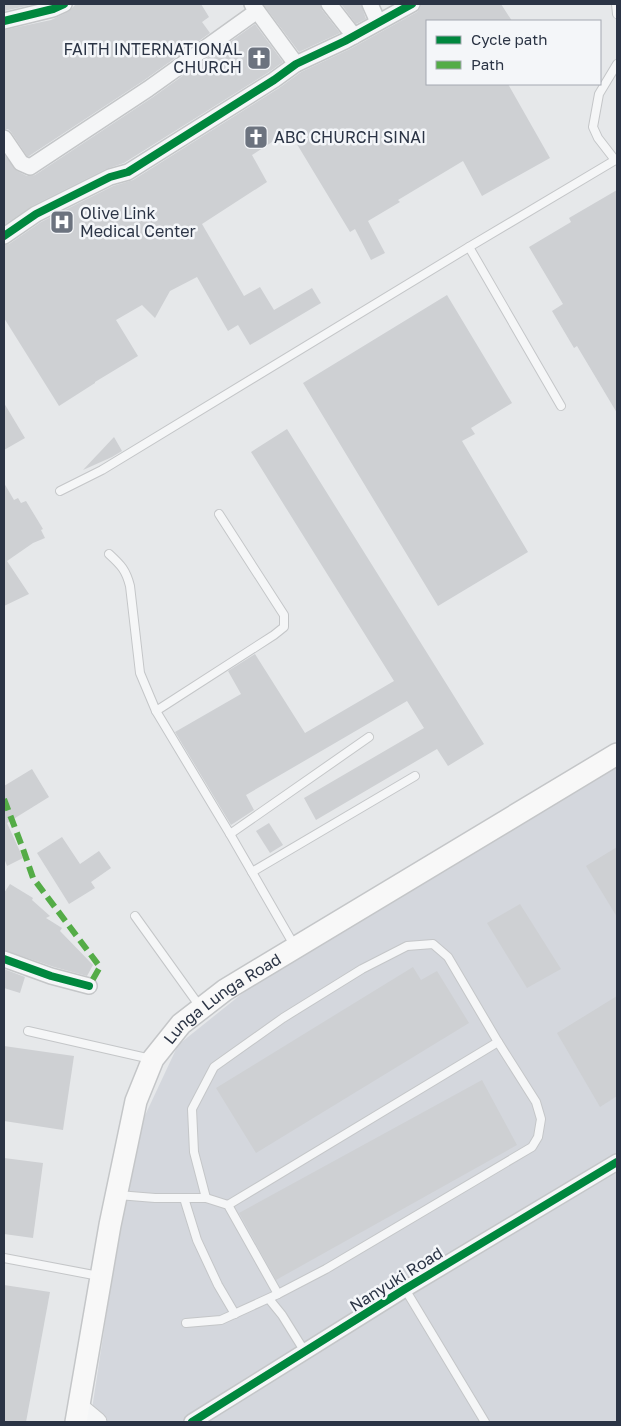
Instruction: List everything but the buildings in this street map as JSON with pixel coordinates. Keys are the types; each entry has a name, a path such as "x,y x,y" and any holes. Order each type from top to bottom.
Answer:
{"main road":[{"name":"Lunga Lunga Road","path":"77,1414 116,1194 136,1101 153,1059 181,1024 225,990 617,754"}],"street":[{"path":"4,21 64,4"},
{"path":"329,4 354,36"},
{"path":"370,4 378,22"},
{"path":"4,236 36,214 110,177 128,172 296,64 354,36 412,4"},
{"path":"4,138 21,163 30,167 148,88 255,7 296,64"},
{"path":"4,959 51,976 89,986"},
{"name":"Nanyuki Road","path":"192,1422 405,1289 617,1162"},
{"path":"77,1414 97,1422"}],"lane":[{"path":"616,4 617,14"},
{"path":"60,491 102,470 616,160 598,138 593,126 599,94 617,64"},
{"path":"469,247 561,406"},
{"path":"156,711 284,627 284,615 219,514"},
{"path":"109,554 121,565 127,575 130,586 140,674 156,711 295,947"},
{"path":"230,834 369,737"},
{"path":"252,872 415,776"},
{"path":"134,916 201,1008"},
{"path":"186,1323 221,1320 269,1299 326,1269 532,1147 538,1137 541,1119 536,1102 448,957 433,944 407,946 362,969 283,1018 214,1067 192,1109 194,1152 206,1198"},
{"path":"28,1031 153,1059"},
{"path":"228,1205 498,1042"},
{"path":"116,1194 155,1198 206,1198 228,1205 278,1294"},
{"path":"184,1198 197,1240 218,1285 235,1314"},
{"path":"4,1258 101,1276"},
{"path":"405,1289 485,1422"},
{"path":"269,1299 282,1315 305,1352"}],"shaded area":[{"path":"617,767 617,1422 90,1422 133,1141 178,1045 269,972"}],"marked path":[{"path":"4,799 33,878 100,967 89,986"}],"cycle path":[{"path":"4,21 53,9 64,4"},
{"path":"4,236 36,214 110,177 128,172 274,80 296,64 345,41 412,4"},
{"path":"4,959 51,976 89,986"},
{"path":"192,1422 405,1289 617,1162"}],"place":[{"name":"FAITH INTERNATIONAL CHURCH","path":"259,58"},
{"name":"ABC CHURCH SINAI","path":"256,137"},
{"name":"Olive Link Medical Center","path":"62,222"}]}
